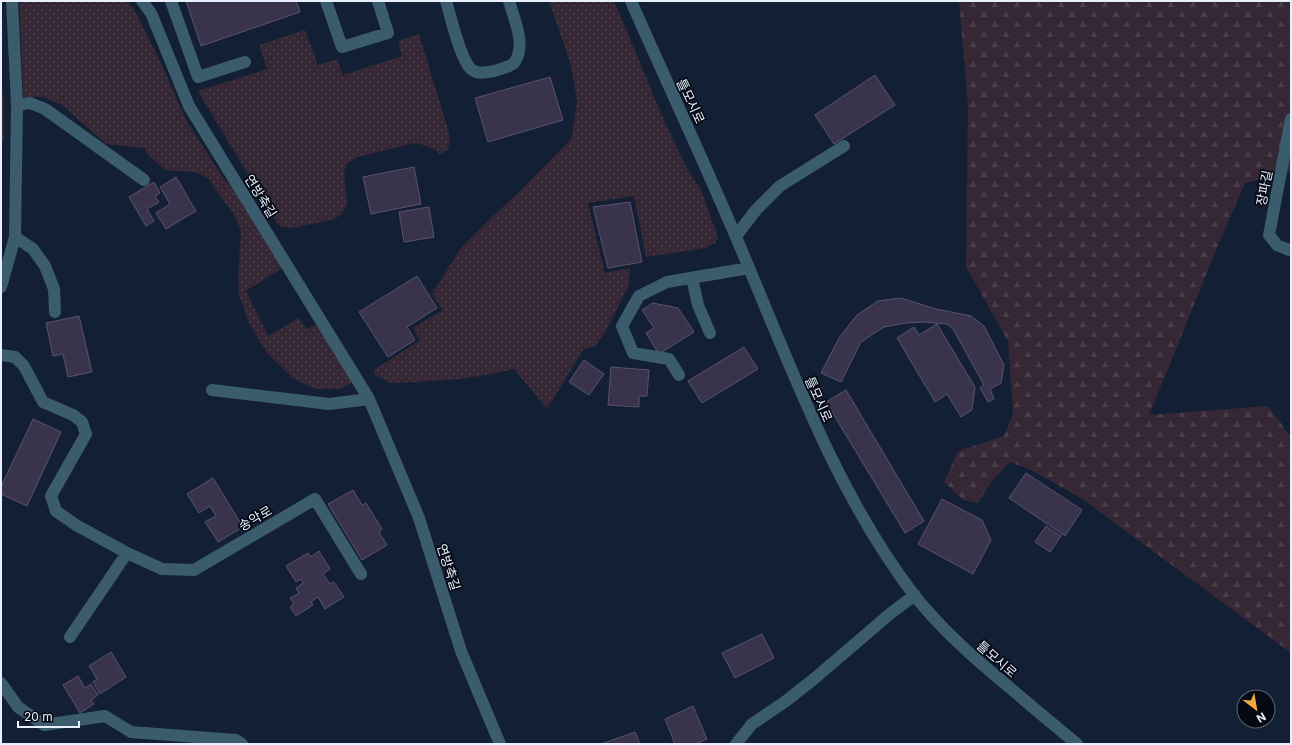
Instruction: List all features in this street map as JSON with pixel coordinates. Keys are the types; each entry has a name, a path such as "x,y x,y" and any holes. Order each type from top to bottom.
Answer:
{"street":[{"path":"1,288 15,237 17,105 12,1"},
{"name":"연방축길","path":"142,1 151,13 189,106 369,399 419,518 461,651 500,744"},
{"path":"170,1 198,77 245,62"},
{"path":"326,1 342,47 388,33 378,1"},
{"path":"446,1 465,61 472,71 484,73 500,70 513,64 520,51 519,38 509,1"},
{"name":"틀모시로","path":"631,1 718,193 819,434 875,540 915,595 943,628 976,659 1077,744"},
{"path":"17,105 30,103 45,109 144,180"},
{"name":"장파길","path":"1291,119 1269,235 1277,245 1289,250 1291,249"},
{"path":"736,236 756,210 780,186 844,146"},
{"path":"15,237 33,249 45,266 54,289 55,312"},
{"path":"680,375 669,360 634,354 622,326 639,296 667,282 749,268"},
{"path":"692,278 698,305 710,333"},
{"name":"송악로","path":"1,355 15,357 24,366 43,402 73,415 82,422 86,434 51,496 56,511 76,526 127,553 162,569 194,570 315,499 361,574"},
{"path":"212,390 329,404 369,399"},
{"path":"70,637 127,553"},
{"path":"736,744 752,724 792,696 890,613 915,595"},
{"path":"1,683 18,707 44,725 105,716 131,732 236,740 242,744"}],"green space":[{"path":"19,1 128,1 135,11 162,65 186,120 224,179 232,187 282,268 246,291 268,336 299,318 306,329 317,324 353,382 340,389 316,389 294,379 267,353 249,323 239,295 238,278 241,231 236,218 208,178 195,172 165,170 149,156 144,148 106,144 62,105 43,97 23,97"},
{"path":"549,1 614,1 667,127 688,170 701,190 718,237 715,243 706,248 646,257 634,196 588,203 605,273 630,268 629,285 605,333 595,346 583,350 547,409 514,369 460,379 391,383 375,375 374,370 420,340 413,328 443,310 432,294 461,248 572,138 577,101 571,65"},
{"path":"959,1 1291,1 1291,172 1245,183 1149,415 1268,406 1291,437 1291,653 1081,498 1031,470 1010,462 991,482 978,503 963,500 944,482 958,451 1004,436 1013,414 1008,341 966,267 968,105"},
{"path":"305,30 318,65 337,59 343,75 402,56 398,41 419,34 449,133 449,146 446,151 439,155 436,150 415,143 358,157 347,163 344,172 347,205 341,215 332,220 291,228 283,227 278,224 198,91 267,69 259,45"},
{"path":"1,91 4,96 4,141 1,141"}],"building":[{"path":"186,1 296,1 300,12 201,46"},
{"path":"875,75 895,105 834,144 815,115"},
{"path":"550,77 563,120 488,142 475,98"},
{"path":"414,167 421,204 371,214 363,177"},
{"path":"176,177 196,211 166,229 156,213 170,204 160,187"},
{"path":"154,182 160,193 155,196 159,202 147,209 154,221 146,226 129,197"},
{"path":"630,202 642,262 608,268 593,207"},
{"path":"429,207 434,237 404,242 399,212"},
{"path":"417,276 437,308 407,327 415,340 388,357 359,312"},
{"path":"901,298 936,309 971,316 984,326 1004,365 1001,383 990,389 994,399 988,402 980,388 984,385 953,329 947,324 922,322 884,327 861,342 841,382 821,373 839,338 857,315 878,301"},
{"path":"653,303 678,308 694,332 659,354 646,333 654,328 642,310"},
{"path":"79,316 92,372 68,377 63,354 53,356 46,323"},
{"path":"937,324 975,387 972,410 961,417 947,394 935,402 897,338 914,327 919,335"},
{"path":"744,347 758,369 702,403 688,381"},
{"path":"584,360 604,374 589,395 569,382"},
{"path":"611,367 649,370 647,396 639,396 639,407 608,405"},
{"path":"846,390 924,521 905,533 826,402"},
{"path":"33,419 61,432 27,506 1,494 1,487"},
{"path":"1026,473 1082,510 1065,536 1009,498"},
{"path":"213,478 243,527 218,542 205,522 216,516 210,506 199,513 187,494"},
{"path":"353,490 362,505 366,503 382,529 379,532 387,545 362,560 328,504"},
{"path":"942,499 982,520 991,540 973,574 918,544"},
{"path":"1046,526 1061,536 1050,552 1035,542"},
{"path":"319,551 330,569 323,574 330,584 334,582 344,597 325,609 318,597 311,602 313,605 296,616 290,607 294,604 290,598 299,593 296,588 303,583 301,579 296,582 286,566 308,553 311,557"},
{"path":"762,634 774,658 735,678 722,653"},
{"path":"111,652 126,677 100,694 93,682 97,679 89,666"},
{"path":"78,676 85,688 91,684 98,695 91,700 94,704 80,713 63,685"},
{"path":"693,706 707,739 696,744 675,744 665,719"},
{"path":"635,732 640,744 601,744"}]}
